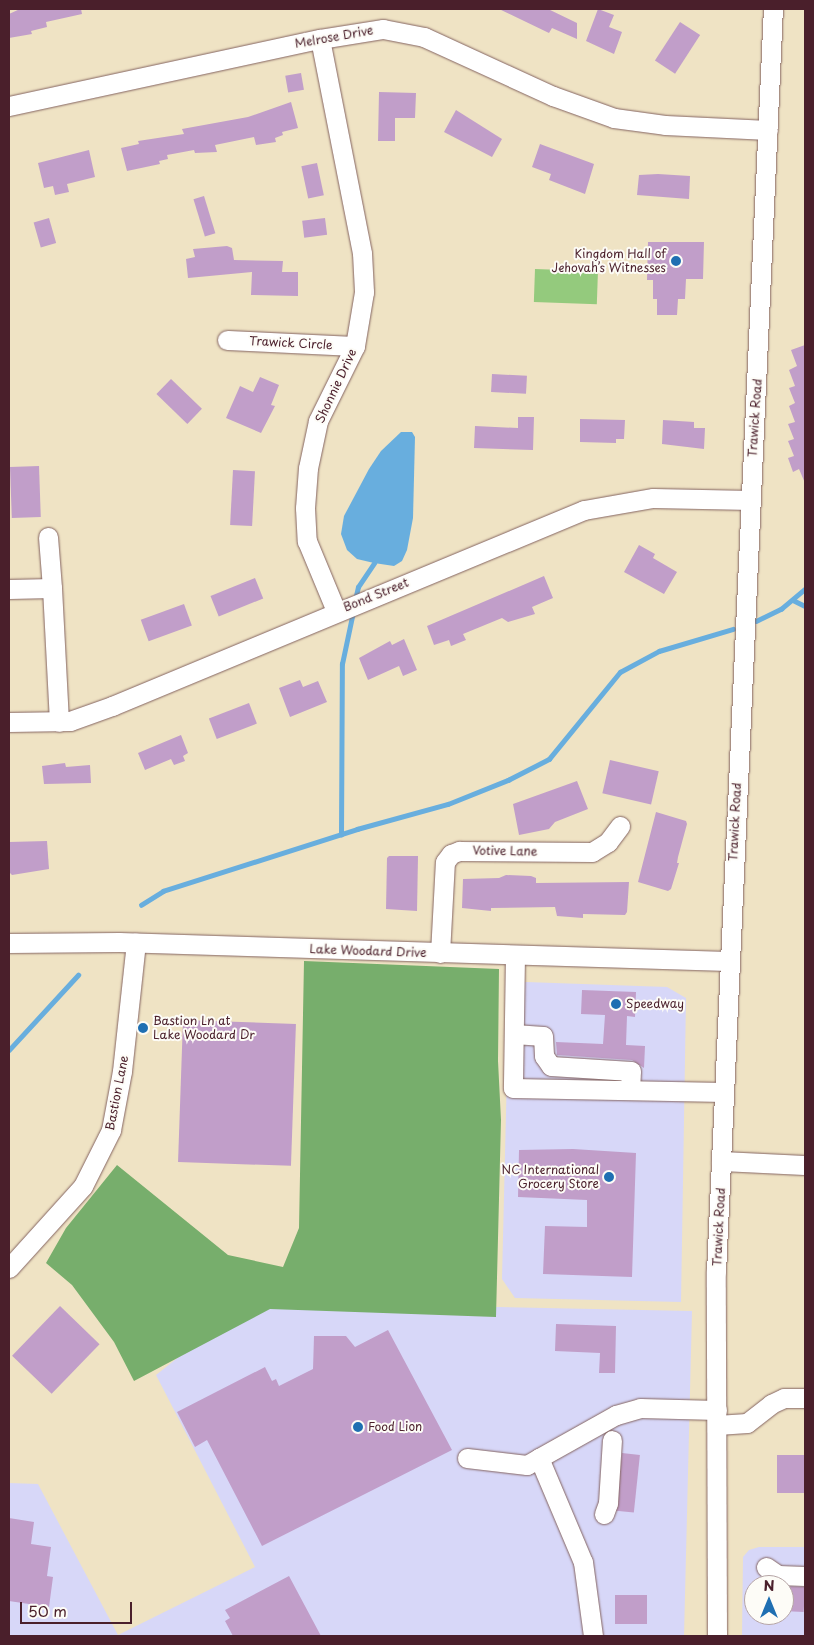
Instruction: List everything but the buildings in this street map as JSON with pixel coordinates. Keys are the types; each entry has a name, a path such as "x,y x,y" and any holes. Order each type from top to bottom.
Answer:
{"street":[{"name":"Trawick Road","path":"722,1631 716,1272 722,1161 728,961 773,9"},
{"name":"Melrose Drive","path":"9,106 320,39 383,29 424,37 552,96 614,118 665,125 768,130"},
{"name":"Shonnie Drive","path":"320,39 362,253 364,292 355,346 318,421 308,468 305,508 308,541 336,611"},
{"name":"Trawick Circle","path":"226,340 355,346"},
{"name":"Bond Street","path":"9,722 59,722 112,706 336,611 584,510 653,498 751,500"},
{"path":"48,537 59,722"},
{"path":"9,589 52,588"},
{"name":"Votive Lane","path":"440,953 445,862 451,854 459,851 592,852 608,842 620,826"},
{"name":"Lake Woodard Drive","path":"9,943 136,943 728,961"},
{"name":"Bastion Lane","path":"9,1268 83,1186 111,1130 122,1071 136,943"},
{"path":"515,955 512,1088 724,1092"},
{"path":"514,1034 543,1036 544,1056 551,1066 567,1069 631,1071 630,1090"},
{"path":"566,1088 567,1069"},
{"path":"722,1161 805,1165"},
{"path":"467,1458 527,1464 616,1415 640,1408 748,1423 771,1404 784,1398 805,1398"},
{"path":"604,1514 608,1503 612,1440"},
{"path":"539,1458 583,1562 593,1636"},
{"path":"766,1567 778,1575 805,1576"}],"shaded area":[{"path":"526,982 667,987 686,998 681,1302 515,1298 502,1279 509,989"},
{"path":"248,1302 692,1311 684,1636 9,1636 9,1483 38,1484 118,1635 255,1567 156,1375"},
{"path":"759,1547 805,1547 805,1636 742,1636 743,1557 749,1550"}],"green space":[{"path":"535,269 598,271 597,304 534,302"},
{"path":"304,961 499,969 498,1061 501,1120 496,1317 270,1309 134,1381 114,1342 72,1285 46,1263 66,1228 117,1165 228,1255 283,1267 299,1228"}],"water":[{"path":"401,432 412,432 415,437 413,518 407,550 402,561 394,566 357,559 347,550 341,534 344,516 369,469 381,451"}],"waterway":[{"path":"355,600 358,587 374,563"},
{"path":"756,621 781,609 805,589"},
{"path":"793,600 805,606"},
{"path":"341,835 342,664 353,612"},
{"path":"141,905 163,891 357,829 448,804 508,780 549,759 620,672 659,651 733,629"},
{"path":"9,1050 78,975"}],"place":[{"name":"Kingdom Hall of Jehovah’s Witnesses","path":"676,261"},
{"name":"Speedway","path":"616,1004"},
{"name":"Bastion Ln at Lake Woodard Dr","path":"143,1028"},
{"name":"NC International Grocery Store","path":"609,1177"},
{"name":"Food Lion","path":"358,1427"}]}
